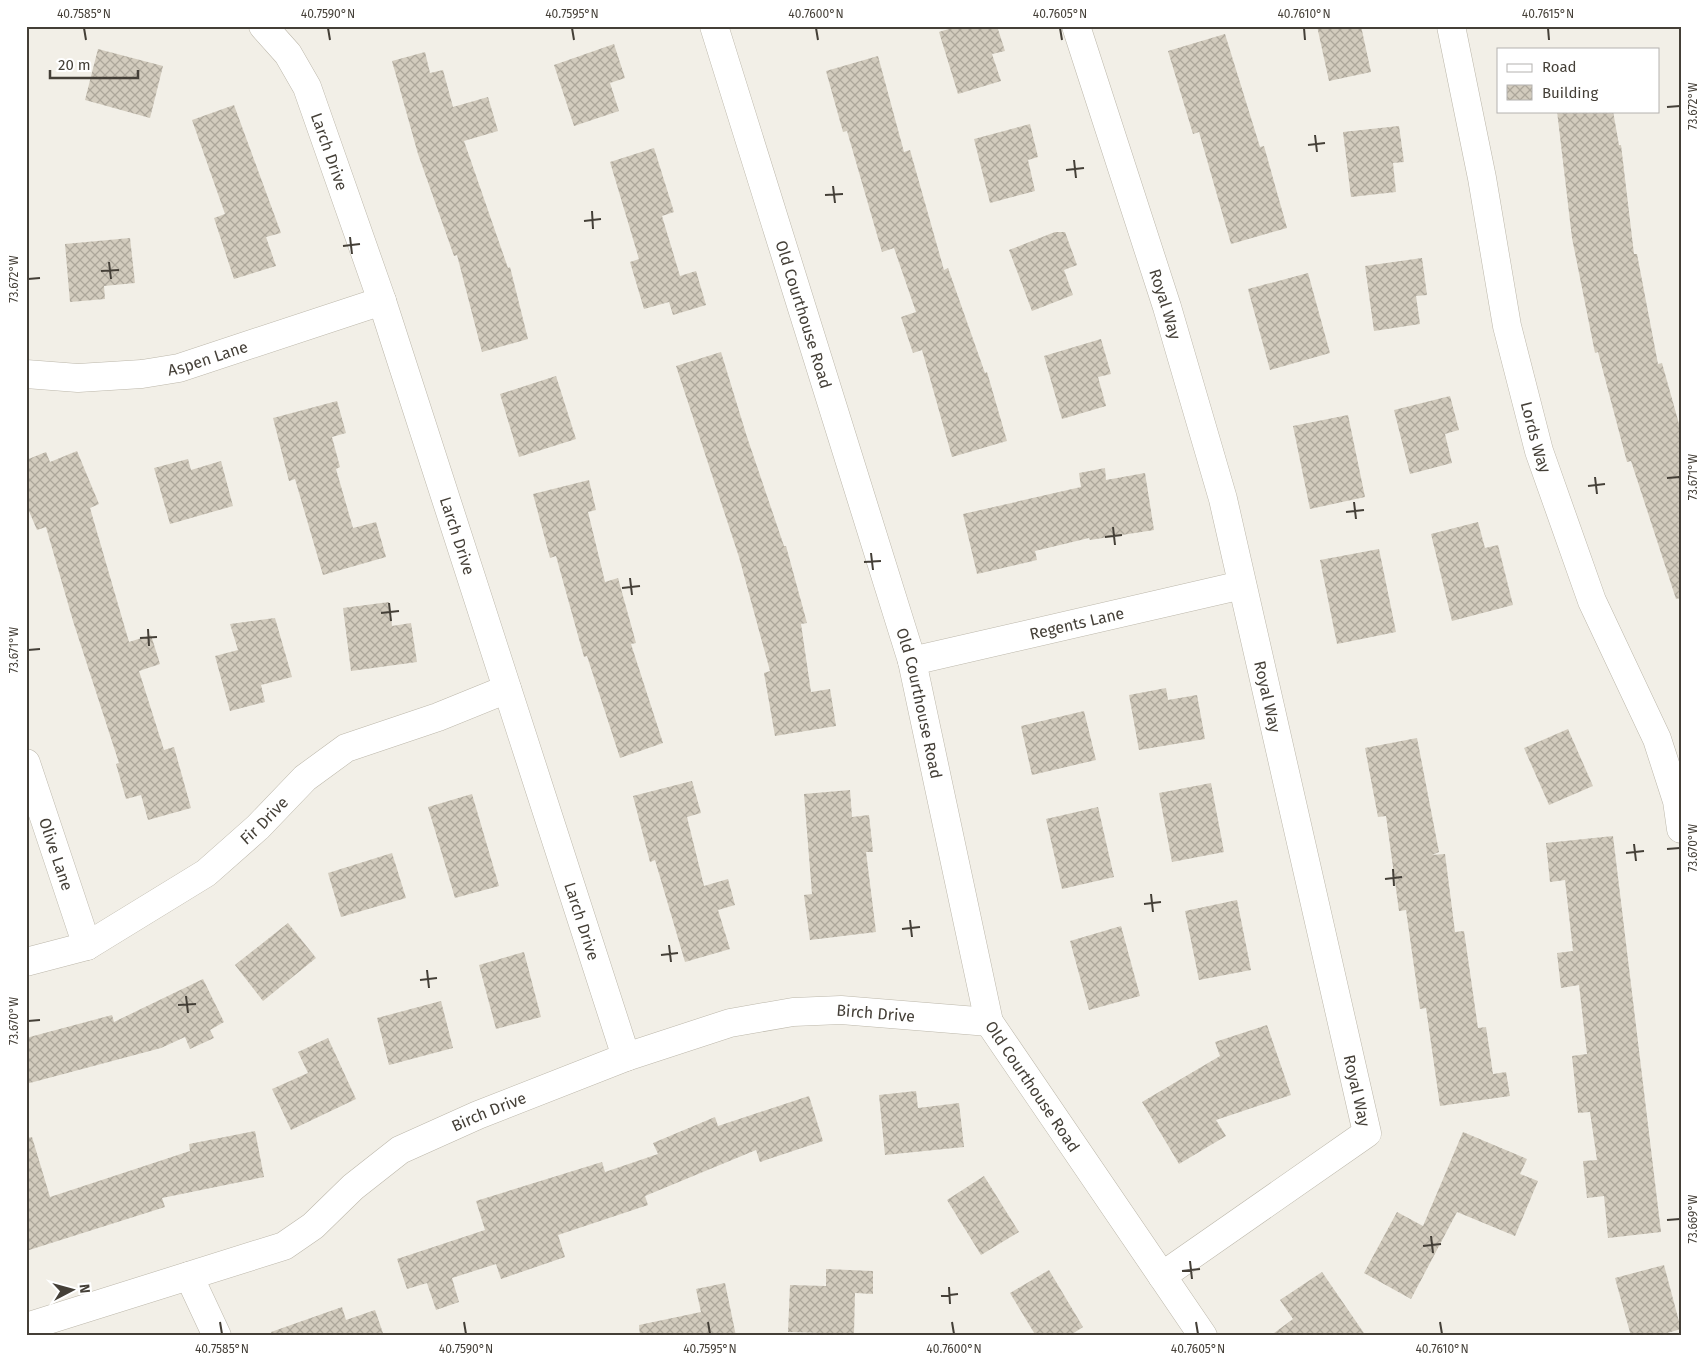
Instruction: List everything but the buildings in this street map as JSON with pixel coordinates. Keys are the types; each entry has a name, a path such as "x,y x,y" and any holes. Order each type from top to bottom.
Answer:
{"street":[{"name":"Larch Drive","path":"263,26 288,54 307,87 382,301 626,1057"},
{"name":"Old Courthouse Road","path":"714,26 912,661 989,1022 1203,1336"},
{"name":"Royal Way","path":"1076,26 1167,307 1223,499 1367,1133 1162,1276"},
{"name":"Lords Way","path":"1451,26 1482,178 1507,326 1540,451 1592,601 1657,739 1677,801 1681,829"},
{"name":"Aspen Lane","path":"26,374 78,378 142,374 179,368 382,301"},
{"name":"Regents Lane","path":"912,661 1242,585"},
{"name":"Fir Drive","path":"26,962 87,946 206,873 258,827 305,778 346,748 438,717 507,689"},
{"name":"Olive Lane","path":"26,763 87,946"},
{"name":"Birch Drive","path":"26,1327 284,1246 313,1226 353,1187 400,1150 478,1115 626,1057 730,1023 793,1012 841,1010 989,1022"},
{"path":"189,1276 217,1336"}]}
